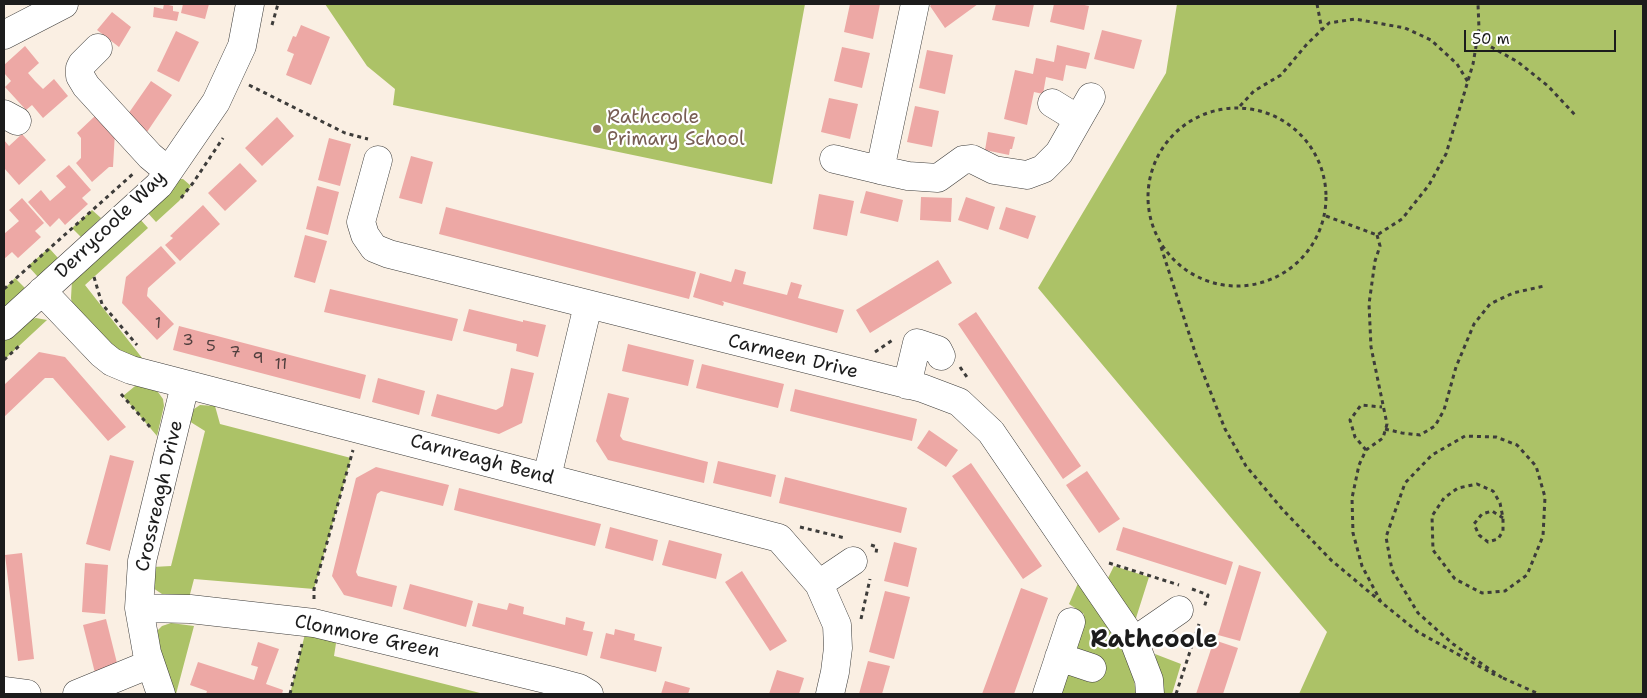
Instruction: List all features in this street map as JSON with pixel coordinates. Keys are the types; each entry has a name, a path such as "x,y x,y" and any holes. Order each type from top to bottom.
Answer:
{"street":[{"path":"4,34 64,4"},
{"name":"Derrycoole Way","path":"4,326 158,185 216,102 242,46 250,4"},
{"path":"880,170 915,4"},
{"path":"98,48 82,64 80,76 86,86 150,156 168,171"},
{"path":"834,159 908,176 938,178 963,160 972,159 994,170 1027,175 1043,169 1059,154 1084,108 1052,103"},
{"name":"Carmeen Drive","path":"378,160 361,222 365,235 374,248 389,254 588,306 922,388 959,402 991,432 1134,640 1149,680 1150,694"},
{"name":"Carnreagh Bend","path":"42,291 102,354 112,362 131,370 780,538 819,584 837,625 838,648 830,694"},
{"path":"547,477 588,306"},
{"path":"907,385 917,343 938,350 941,356"},
{"name":"Crossreagh Drive","path":"161,694 147,653 139,608 142,561 185,385"},
{"path":"819,584 853,561"},
{"name":"Clonmore Green","path":"139,608 190,609 310,622 549,680 579,688 590,694"},
{"path":"1134,640 1179,610"},
{"path":"1047,694 1071,622"},
{"path":"1060,657 1092,668"},
{"path":"77,694 150,664"},
{"path":"4,691 27,694"}],"path":[{"path":"1317,4 1322,30"},
{"path":"1377,234 1402,219 1429,184 1446,154 1473,64 1479,28 1478,4"},
{"path":"1239,107 1254,91 1281,75 1307,44 1330,24 1355,20 1405,28 1431,40 1457,64 1468,82"},
{"path":"1477,39 1518,62 1548,86 1577,118"},
{"path":"230,73 251,86 345,133 373,141 378,160"},
{"path":"1160,244 1174,261 1191,274 1210,283 1231,287 1253,285 1273,280 1292,269 1307,254 1319,236 1326,216 1328,196 1318,163 1294,129 1277,117 1259,109 1239,107 1218,109 1198,116 1180,127 1165,143 1154,161 1148,182 1148,203 1152,224 1196,355 1225,429 1246,466 1283,510 1331,560 1418,632 1482,668 1539,694"},
{"path":"1326,216 1377,234"},
{"path":"1377,234 1380,246 1369,304 1371,346 1386,429 1383,438 1366,450 1359,465 1352,498 1353,533 1362,566 1381,602"},
{"path":"94,277 102,304 141,350 156,378"},
{"path":"1386,429 1402,433 1420,434 1435,426 1444,410 1456,367 1474,324 1490,304 1513,293 1544,286"},
{"path":"121,394 170,450"},
{"path":"1366,450 1355,437 1350,420 1361,405 1382,407"},
{"path":"290,694 306,630 310,622 314,589 358,428"},
{"path":"1503,518 1492,511 1482,514 1474,524 1479,536 1488,542 1498,539 1502,531 1503,518 1500,503 1492,491 1477,484 1458,488 1444,498 1432,516 1433,550 1455,579 1482,593 1505,590 1527,575 1543,536 1545,497 1536,466 1517,445 1496,437 1465,436 1432,455 1405,483 1386,537 1392,570 1418,613 1453,644 1504,679"}],"green space":[{"name":"Rathcoole Primary School","path":"325,4 805,4 772,184 393,105 395,89 367,66"},
{"path":"1177,4 1643,4 1643,694 1299,694 1327,632 1038,288 1166,73"},
{"path":"180,179 183,179 191,186 179,201 156,222 147,212"},
{"path":"92,210 101,218 81,237 72,228"},
{"path":"139,218 148,228 85,285 146,363 114,351 72,305 71,298 72,280"},
{"path":"49,248 58,258 38,277 28,266"},
{"path":"15,278 25,288 4,308 4,289"},
{"path":"36,318 47,320 6,358 4,355 4,341 25,321"},
{"path":"140,382 158,392 163,399 164,406 157,436 123,396"},
{"path":"200,405 215,406 220,424 351,458 314,589 194,579 189,598 162,594 153,588 153,567 171,566 205,431 189,421 194,409"},
{"path":"1114,566 1149,577 1136,618 1134,618 1107,580"},
{"path":"1079,581 1123,650 1134,680 1136,694 1057,694 1066,672 1072,672 1097,682 1103,662 1074,647 1084,614 1069,604"},
{"path":"171,623 194,626 176,694 170,694 154,634 162,626"},
{"path":"306,630 337,637 334,656 484,694 290,694"},
{"path":"1155,654 1181,664 1172,694 1163,694"}],"building":[{"path":"164,4 173,6 173,11 179,12 177,21 153,17 154,7 163,9"},
{"path":"183,4 209,4 205,19 181,13"},
{"path":"850,4 880,4 873,39 844,32"},
{"path":"932,4 978,4 945,28 930,6"},
{"path":"996,4 1034,4 1029,27 992,20"},
{"path":"1054,4 1089,6 1084,30 1050,22"},
{"path":"112,12 131,27 119,47 97,30"},
{"path":"301,25 330,37 311,85 286,75 294,54 287,51 293,36 296,37"},
{"path":"1102,30 1142,40 1134,69 1094,59"},
{"path":"176,31 199,42 179,82 157,71"},
{"path":"1057,45 1090,53 1086,69 1066,65 1063,81 1046,77 1043,94 1034,92 1027,125 1004,119 1015,70 1033,74 1036,58 1054,62"},
{"path":"25,46 39,63 28,73 43,89 54,79 68,96 43,118 32,105 26,110 5,87 11,81 4,73 4,65"},
{"path":"842,47 870,53 862,88 834,81"},
{"path":"927,50 953,55 945,94 919,88"},
{"path":"151,81 172,95 147,132 126,117"},
{"path":"829,98 858,104 850,139 821,132"},
{"path":"915,106 939,111 932,147 907,142"},
{"path":"95,116 115,132 113,167 109,167 92,182 76,163 81,158 81,138 77,133"},
{"path":"277,117 294,136 262,166 245,148"},
{"path":"988,132 1015,137 1009,155 985,150"},
{"path":"22,134 46,160 19,185 4,168 4,140 9,146"},
{"path":"329,138 351,144 340,186 318,180"},
{"path":"411,156 433,162 422,204 399,198"},
{"path":"240,163 257,181 225,211 208,193"},
{"path":"69,165 91,190 82,198 88,204 65,225 59,218 50,227 28,202 41,190 50,201 66,187 56,176"},
{"path":"317,186 339,192 328,235 306,229"},
{"path":"866,191 903,200 898,222 860,213"},
{"path":"819,194 854,201 847,236 813,229"},
{"path":"921,197 952,198 951,222 920,220"},
{"path":"966,197 995,207 988,230 958,220"},
{"path":"22,198 44,223 35,231 41,237 18,258 12,252 4,259 4,234 19,221 9,210"},
{"path":"203,205 220,224 180,261 165,245 173,238 170,236"},
{"path":"446,207 696,272 689,299 439,234"},
{"path":"1006,207 1036,216 1028,239 999,229"},
{"path":"305,235 327,241 315,283 294,277"},
{"path":"161,246 176,263 148,288 147,296 174,324 157,340 122,303 126,277"},
{"path":"938,260 952,283 870,333 856,310"},
{"path":"735,269 746,272 743,284 787,295 791,282 802,285 798,298 844,310 837,333 722,301 724,303 723,306 693,297 700,273 731,282"},
{"path":"330,289 458,319 452,341 324,312"},
{"path":"469,309 523,322 523,320 546,325 538,357 516,351 517,344 463,331"},
{"path":"976,312 1081,466 1063,479 958,324"},
{"path":"179,326 366,375 360,399 173,350"},
{"path":"628,344 694,360 688,386 622,371"},
{"path":"39,352 65,357 126,427 108,441 53,378 45,378 4,417 4,385"},
{"path":"702,364 784,384 778,408 696,388"},
{"path":"511,368 534,373 522,423 499,434 431,416 437,394 496,410 503,406"},
{"path":"378,378 425,391 419,415 372,402"},
{"path":"795,389 917,419 912,441 790,411"},
{"path":"608,393 629,398 620,436 623,440 708,462 704,483 608,460 596,441"},
{"path":"929,430 958,450 946,467 917,448"},
{"path":"110,455 134,461 110,551 86,544"},
{"path":"718,461 776,475 771,497 713,483"},
{"path":"971,463 1042,566 1023,579 952,476"},
{"path":"376,467 449,485 443,506 381,491 377,494 356,572 358,576 397,586 392,607 344,595 332,576 356,478"},
{"path":"1087,471 1120,519 1099,533 1066,485"},
{"path":"785,477 907,508 901,533 779,503"},
{"path":"459,488 601,524 595,546 454,510"},
{"path":"610,527 658,540 653,561 605,548"},
{"path":"1123,527 1233,562 1226,585 1116,550"},
{"path":"669,540 722,554 716,579 662,565"},
{"path":"894,542 917,548 908,587 884,581"},
{"path":"22,553 34,659 18,661 5,555"},
{"path":"85,563 108,565 105,614 82,612"},
{"path":"1239,565 1261,572 1240,641 1218,635"},
{"path":"742,571 787,641 770,651 725,582"},
{"path":"410,584 473,601 466,627 403,609"},
{"path":"1021,588 1048,598 1014,694 982,694"},
{"path":"885,591 910,597 894,659 869,652"},
{"path":"478,603 507,610 509,603 524,607 523,614 565,625 566,617 585,622 583,630 593,632 587,656 472,626"},
{"path":"106,619 118,667 95,673 83,625"},
{"path":"615,629 635,634 634,640 662,647 656,672 600,658 606,633 614,635"},
{"path":"1214,640 1238,648 1223,694 1196,694"},
{"path":"258,642 279,649 266,684 283,690 282,694 206,694 207,691 190,685 198,662 254,680 258,667 251,665"},
{"path":"868,661 890,666 882,694 859,694"},
{"path":"777,670 804,678 799,694 769,694"},
{"path":"665,681 690,688 688,694 661,694"}],"place":[{"name":"Rathcoole Primary School","path":"597,129"}],"district":[{"name":"Rathcoole","path":"1154,641"}]}
